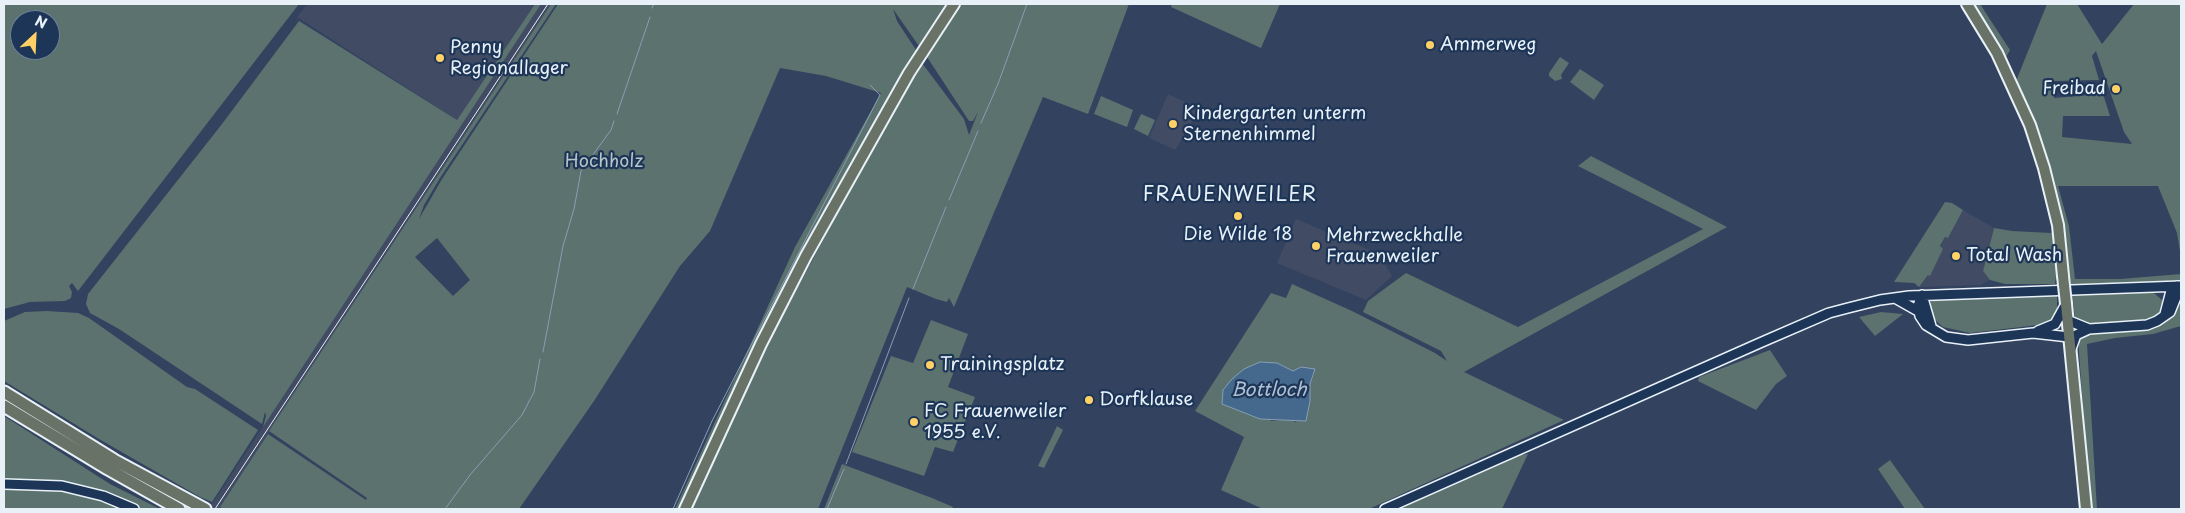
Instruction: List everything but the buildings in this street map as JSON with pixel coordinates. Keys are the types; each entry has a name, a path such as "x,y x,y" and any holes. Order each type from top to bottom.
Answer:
{"highway":[{"path":"4,392 107,456 205,509"},
{"path":"4,406 108,469 179,509"}],"main road":[{"path":"685,509 757,352 806,256 909,73 954,4"},
{"path":"1967,4 1997,53 2030,125 2044,168 2058,225 2086,509"},
{"path":"2152,286 2168,304"},
{"path":"1385,509 1829,313 1895,297 2179,286"},
{"path":"2164,316 2171,291 2179,286"},
{"path":"2071,349 2076,335 2089,329 2147,325 2164,316 2170,312 2174,304 2179,286"},
{"path":"1918,311 1922,295"},
{"path":"1922,295 1932,329"},
{"path":"1895,297 1918,311 1923,321 1946,337 1968,340 2033,333 2069,337"},
{"path":"2033,333 2055,324 2066,304"},
{"path":"2067,320 2089,329"},
{"path":"4,484 62,486 103,496 134,509"}],"shaded area":[{"path":"307,4 535,4 457,120 297,17"},
{"path":"541,4 551,4 220,509 206,509 214,501"},
{"name":"Kindergarten unterm Sternenhimmel","path":"1168,94 1200,109 1175,150 1149,138"},
{"path":"1963,210 1994,228 1983,271 1990,280 1980,285 1919,287 1928,275 1945,237 1948,238"},
{"path":"1296,219 1379,254 1392,276 1366,300 1277,263"}],"green space":[{"path":"4,4 299,4 78,291 72,283 69,286 72,292 71,298 65,301 30,302 4,309"},
{"path":"535,4 541,4 263,427 266,416 265,412 262,424 119,329 90,313 86,304 88,294 222,124 299,21 457,120"},
{"name":"Hochholz","path":"551,4 556,4 440,178 424,205 419,219 442,179 558,4 950,4 921,49 893,9 897,21 918,53 862,145 796,266 758,340 680,509 675,509 795,247 881,93 826,76 780,68 710,231 680,266 594,401 519,509 223,509 220,507 268,434 366,500 367,498 269,431","holes":["437,238 470,280 453,296 415,257"]},
{"path":"959,4 1129,4 1088,114 1043,97 954,307 949,298 947,302 907,287 818,509 691,509 776,328 874,145 922,63 964,119 969,135 978,112 973,121 969,121 925,54"},
{"path":"1172,4 1280,4 1261,48 1171,7"},
{"path":"1973,4 1980,4 2010,50 2005,59"},
{"path":"2047,4 2077,4 2102,44 2134,4 2181,4 2181,257 2177,233 2158,186 2058,186 2069,226 2075,279 2120,279 2181,274 2181,281 2071,286 2060,210 2046,158 2016,81","holes":["2096,51 2124,132 2132,144 2062,137 2063,116 2110,116 2103,94 2054,98 2053,81 2099,80 2092,56"]},
{"path":"1560,57 1569,63 1561,75 1562,79 1555,81 1549,76 1549,73"},
{"path":"1580,69 1604,85 1594,100 1570,82"},
{"path":"1101,96 1133,110 1127,127 1094,114"},
{"path":"1141,114 1155,120 1148,136 1134,129"},
{"path":"1591,156 1727,227 1464,372 1564,420 1369,509 1263,509 1221,490 1244,437 1195,411 1271,293 1286,298 1292,284 1352,311 1447,361 1441,351 1363,312 1368,301 1406,273 1518,327 1703,229 1578,166","holes":["1277,363 1293,372 1314,374 1310,384 1310,401 1296,422 1289,419 1271,421"]},
{"path":"1945,202 1952,203 1963,210 1948,238 1945,237 1940,246 1943,249 1930,276 1928,275 1919,287 1914,283 1894,282"},
{"path":"1994,228 2051,233 2054,231 2057,269 2055,284 2005,284 1990,280 1983,271"},
{"path":"2117,291 2154,293 2162,300 2162,309 2156,316 2135,324 2086,325 2075,319 2072,292"},
{"path":"2057,293 2057,312 2053,320 2047,324 1970,333 1943,327 1934,319 1928,304 1935,299"},
{"path":"2181,294 2181,326 2153,334 2115,338 2087,344 2097,509 2090,509 2078,338 2083,333 2144,329 2158,326 2174,312"},
{"path":"25,312 78,313 89,318 187,387 195,389 258,430 212,502 99,439 4,381 4,321"},
{"path":"1881,312 1903,314 1875,336 1859,317"},
{"name":"FC Frauenweiler 1955 e.V.","path":"931,320 968,334 948,387 975,397 953,452 935,447 924,476 852,452 891,356 913,363"},
{"path":"1770,350 1787,376 1776,384 1756,410 1698,381 1699,377"},
{"path":"4,416 110,484 160,509 139,509 103,494 4,481"},
{"path":"1057,426 1063,430 1044,468 1038,466"},
{"path":"1528,454 1502,509 1393,509 1516,455"},
{"path":"1890,460 1925,509 1905,509 1878,469"},
{"path":"842,464 953,507 952,509 824,509"},
{"path":"4,486 61,489 102,499 126,509 4,509"}],"water":[{"name":"Bottloch","path":"1260,362 1277,363 1293,371 1301,367 1315,369 1310,384 1310,401 1306,421 1260,419 1222,404 1223,390 1232,379 1244,369"}],"waterway":[{"path":"652,8 654,4"},
{"path":"981,123 998,84 1027,4"},
{"path":"617,114 650,17"},
{"path":"673,509 712,421 880,95 870,85"},
{"path":"543,352 563,246 574,209 581,171 611,130 614,121"},
{"path":"949,200 978,131"},
{"path":"913,289 946,207"},
{"path":"846,464 909,298"},
{"path":"445,509 470,475 522,415 534,392 540,359"},
{"path":"827,509 844,469"}],"railway":[{"path":"215,509 548,4"}],"place":[{"name":"Ammerweg","path":"1430,45"},
{"name":"Penny Regionallager","path":"440,58"},
{"name":"Freibad","path":"2116,89"},
{"name":"Kindergarten unterm Sternenhimmel","path":"1173,124"},
{"name":"Die Wilde 18","path":"1238,216"},
{"name":"Mehrzweckhalle Frauenweiler","path":"1316,246"},
{"name":"Total Wash","path":"1956,256"},
{"name":"Trainingsplatz","path":"930,365"},
{"name":"Dorfklause","path":"1089,400"},
{"name":"FC Frauenweiler 1955 e.V.","path":"914,422"}],"district":[{"name":"FRAUENWEILER","path":"1230,195"}]}
